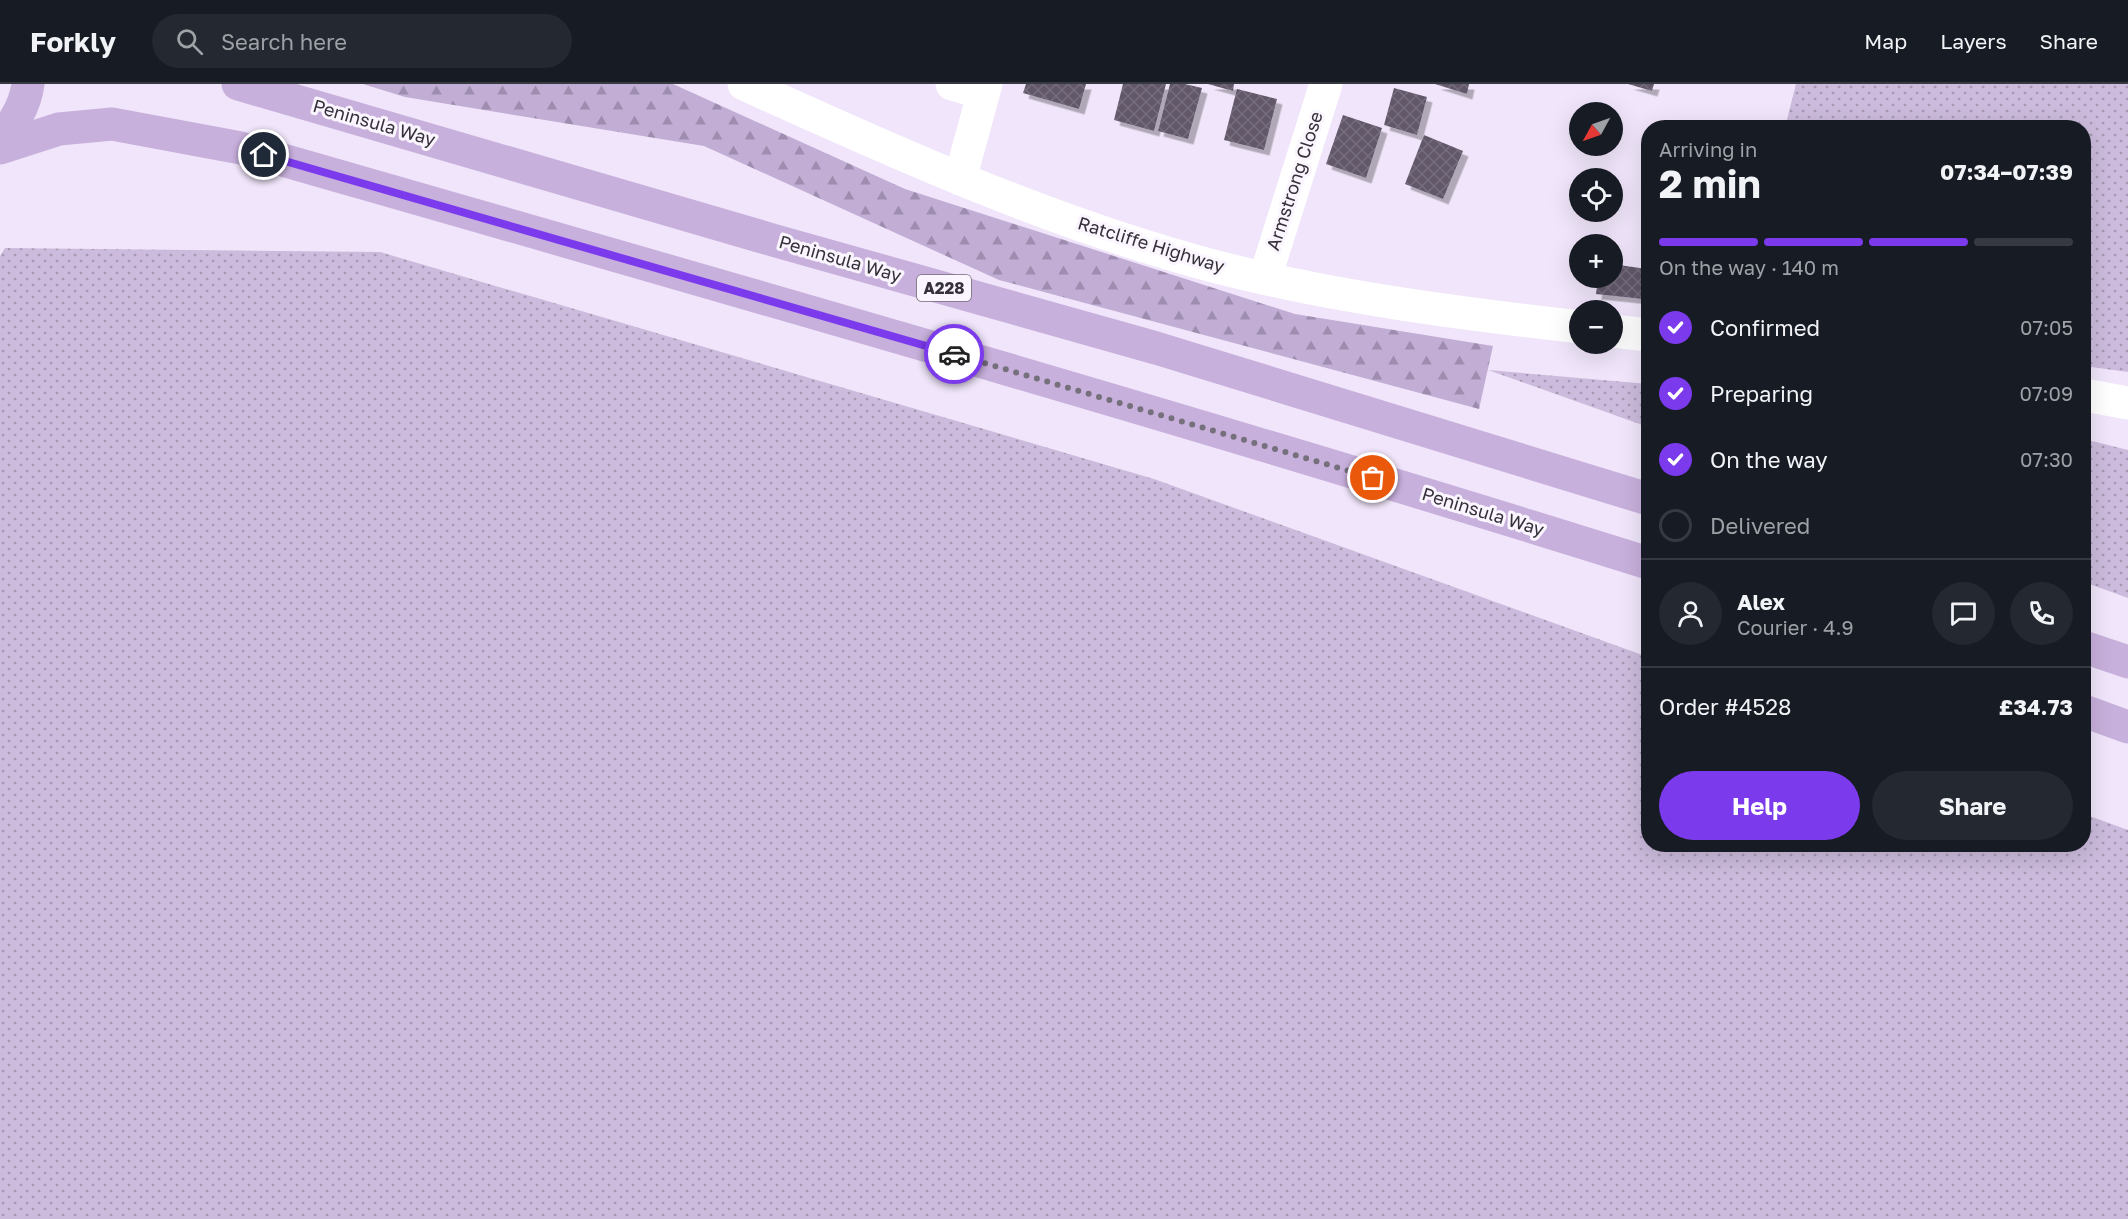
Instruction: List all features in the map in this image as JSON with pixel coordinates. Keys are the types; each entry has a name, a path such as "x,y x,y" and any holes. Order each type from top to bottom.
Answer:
{"main road":[{"path":"0,140 15,122 26,98 28,84"},
{"name":"Peninsula Way","path":"238,84 776,241 1156,348 1641,497"},
{"name":"Peninsula Way","path":"0,148 59,129 112,124 241,148 1100,396 1417,491 1641,562"},
{"path":"2091,649 2128,662"},
{"path":"2091,714 2128,727"}],"street":[{"name":"Ratcliffe Highway","path":"744,84 960,179 1122,238 1212,266 1423,308 1569,326"},
{"path":"952,84 985,88 960,179"},
{"name":"Armstrong Close","path":"1265,278 1326,84"},
{"path":"1623,332 1641,334"},
{"path":"2091,396 2128,403"}],"shaded area":[{"path":"1796,84 2128,84 2128,372 2091,367 2091,120 1787,120"},
{"path":"5,248 380,252 1154,479 1641,654 1641,852 2091,852 2091,817 2128,830 2128,1219 0,1219 0,256"},
{"path":"1488,370 1641,383 1641,425"},
{"path":"2091,441 2128,450 2128,598 2091,585"}],"green space":[{"path":"363,84 673,84 905,189 1295,314 1493,346 1479,409 999,280 704,146 405,97"}],"building":[{"path":"1026,84 1086,84 1079,109 1023,93"},
{"path":"1123,84 1166,84 1154,131 1114,120"},
{"path":"1170,84 1185,84 1202,88 1188,139 1158,131"},
{"path":"1208,84 1234,84 1233,91"},
{"path":"1435,84 1469,84 1467,94"},
{"path":"1628,84 1654,84 1652,91"},
{"path":"1394,88 1427,97 1417,135 1384,125"},
{"path":"1237,89 1277,99 1264,150 1224,140"},
{"path":"1343,115 1382,128 1366,178 1326,164"},
{"path":"1424,135 1463,151 1443,199 1405,184"},
{"path":"1623,266 1641,268 1641,299 1596,294 1597,288 1623,288"}],"way so far":[{"path":"954,354 1373,478"}],"route":[{"path":"264,155 954,354"}]}
